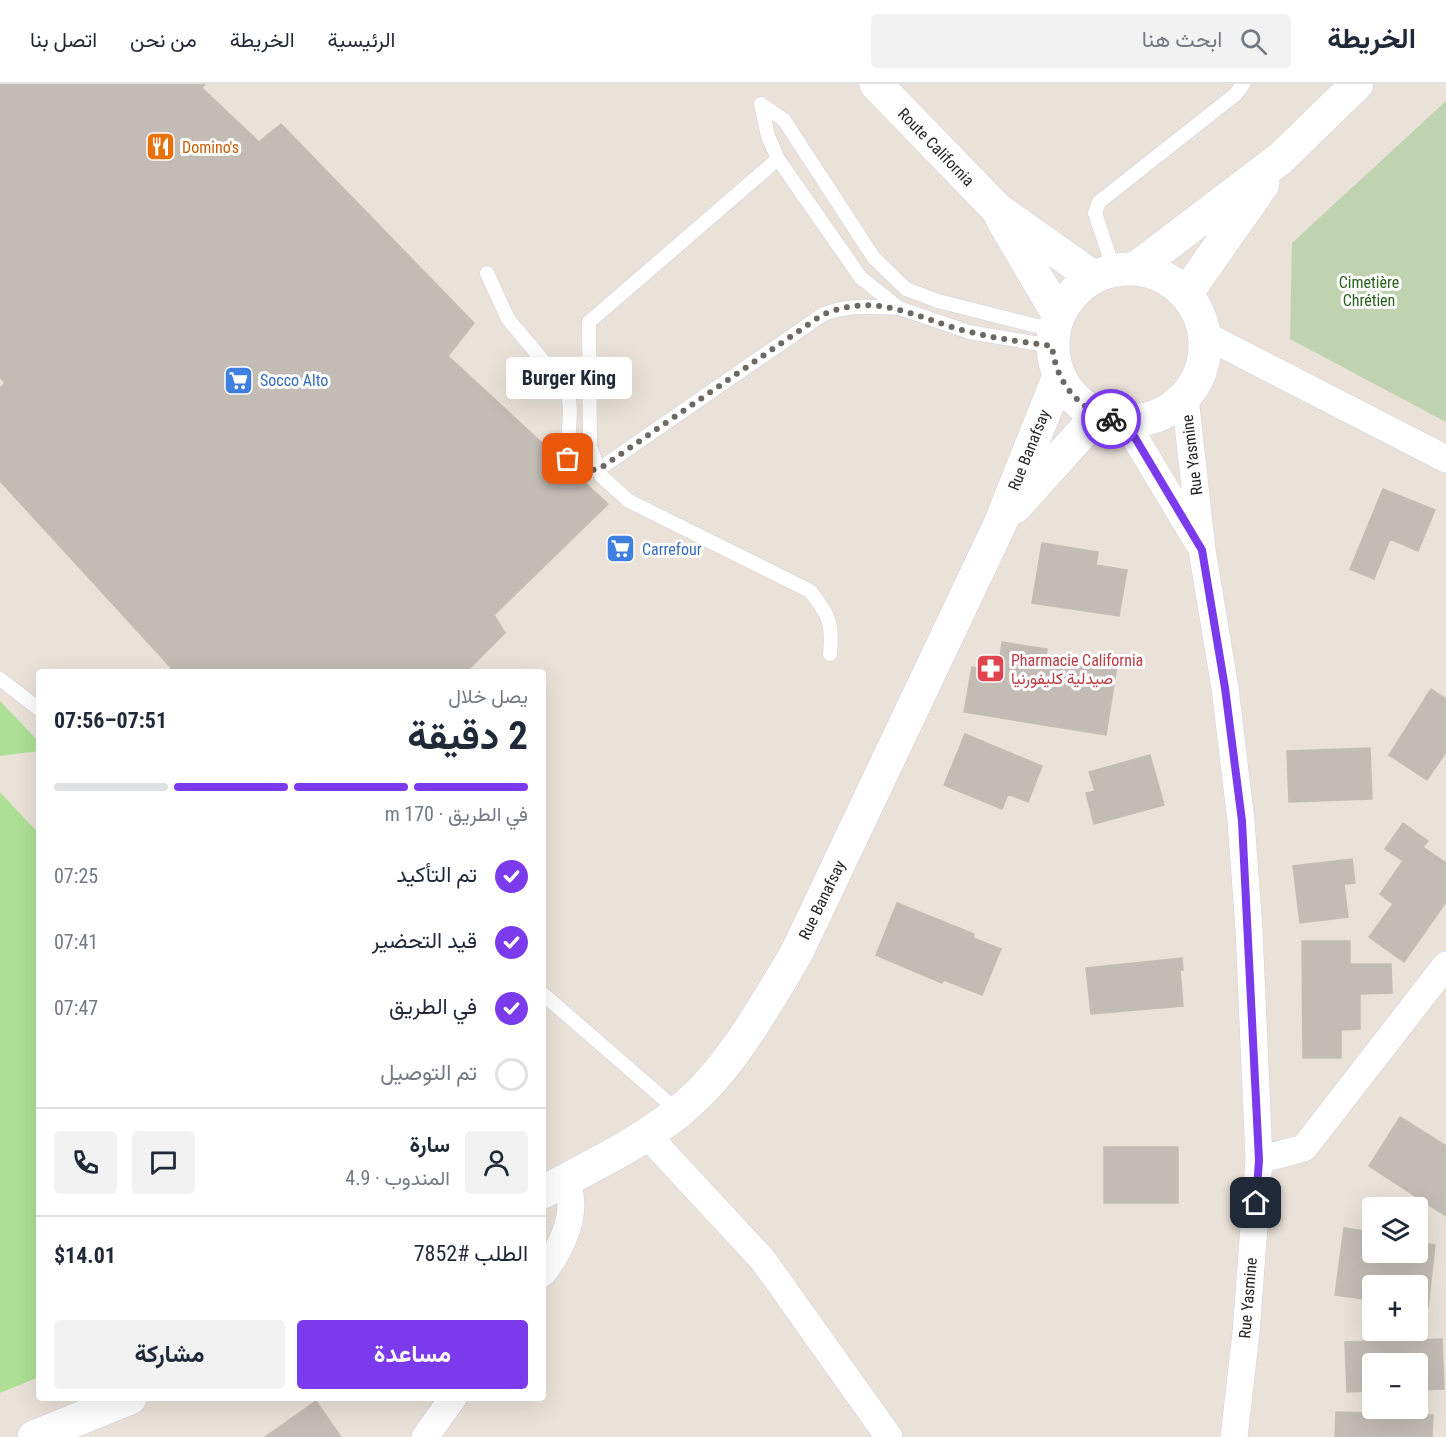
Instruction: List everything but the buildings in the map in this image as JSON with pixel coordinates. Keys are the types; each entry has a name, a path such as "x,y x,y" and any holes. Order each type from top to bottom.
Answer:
{"main road":[{"name":"Route California","path":"876,84 997,209 1114,272"},
{"path":"1114,272 1163,276 1186,294 1199,313 1205,335 1204,357 1198,378 1185,397 1168,411 1147,419 1112,418 1075,399 1056,342 1072,294 1114,272 1281,158 1357,84"},
{"path":"1186,294 1281,158"},
{"name":"Route California","path":"997,209 1056,342"},
{"name":"Rue Banafsay","path":"554,1186 647,1135 679,1112 721,1068 759,1016 797,952 1000,524 1056,342"},
{"name":"Rue Banafsay","path":"1000,524 1112,418"},
{"path":"34,1437 123,1401"}],"street":[{"path":"1205,335 1446,459"},
{"name":"Rue Yasmine","path":"1185,397 1202,550 1225,688 1242,821 1259,1160 1246,1333 1234,1437"},
{"name":"Rue Yasmine","path":"1112,418 1202,550"},
{"path":"1259,1160 1304,1148 1446,965"},
{"path":"647,1135 763,1260 889,1437"},
{"path":"546,1269 554,1259 571,1215 570,1190 554,1186"},
{"path":"425,1437 451,1401"}],"lane":[{"path":"1114,272 1095,213 1099,201 1236,94 1243,84"},
{"path":"899,308 861,278 778,159 768,136 761,104 784,120 874,258 906,289 1056,342"},
{"path":"778,159 589,322 590,447 601,476 629,501 810,591 825,609 832,631 830,654"},
{"path":"487,273 508,319 565,387 571,399 568,459 573,468 584,473 602,467 822,315 837,309 899,308 969,332 1056,342"},
{"path":"0,679 36,707"},
{"path":"546,997 679,1112"}],"green space":[{"name":"Cimetière Chrétien","path":"1446,101 1446,422 1290,339 1292,243"},
{"path":"0,701 36,739 36,751 0,756"},
{"path":"0,792 36,831 36,1378 0,1393"}],"way so far":[{"path":"568,459 573,468 584,473 602,467 822,315 837,309 852,307 899,308 969,332 1052,346 1059,376 1075,399 1098,415 1111,419"}],"place":[{"name":"Domino's","path":"161,147"},
{"name":"Socco Alto","path":"239,380"},
{"name":"Burger King","path":"568,459"},
{"name":"Carrefour","path":"621,549"},
{"name":"Pharmacie California صيدلية كليفورنيا","path":"990,669"}],"route":[{"path":"1111,419 1125,421 1202,550 1225,688 1242,821 1259,1160 1256,1203"}]}
